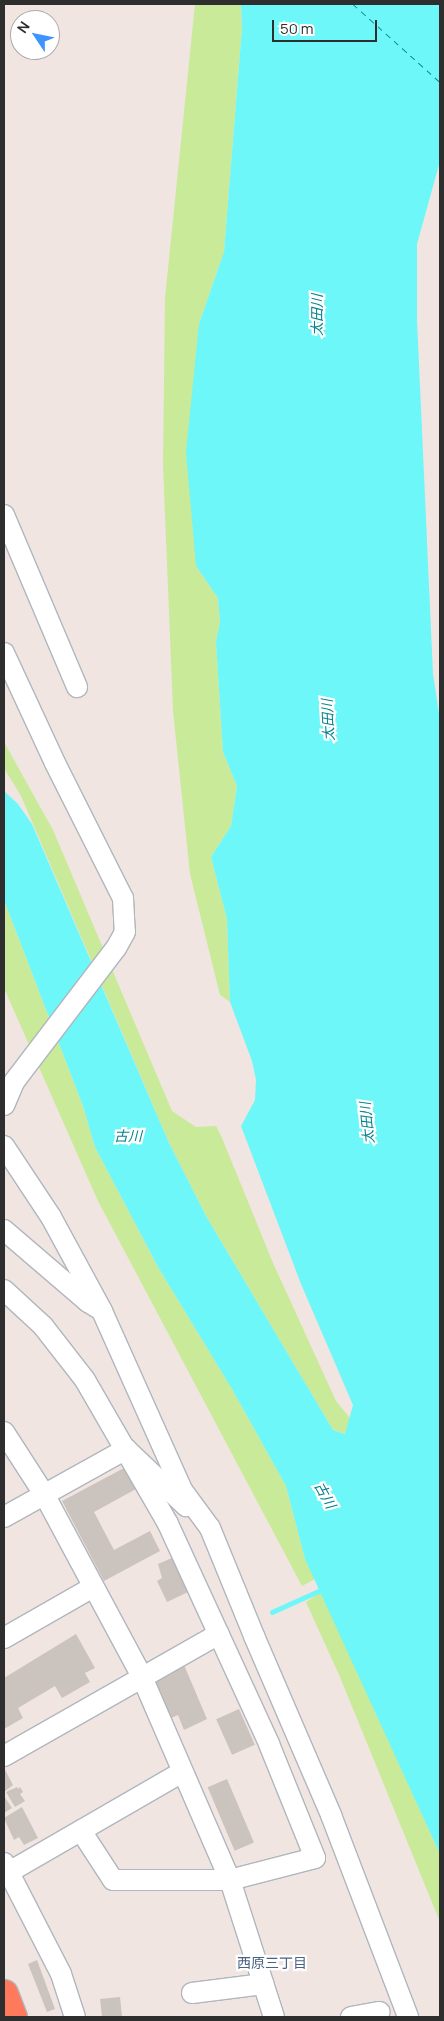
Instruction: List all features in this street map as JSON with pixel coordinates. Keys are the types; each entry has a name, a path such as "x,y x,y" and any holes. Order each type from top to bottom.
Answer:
{"highway":[{"path":"4,1994 13,2017"}],"street":[{"path":"4,515 76,687"},
{"path":"4,652 55,763 123,898 125,932 116,948 14,1082 4,1105"},
{"path":"4,1146 51,1218 102,1311 182,1490 210,1528 331,1815 408,2017"},
{"path":"4,1230 88,1302 102,1311"},
{"path":"4,1290 42,1326 85,1380 168,1524 269,1744 315,1858 230,1880 113,1880 81,1831"},
{"path":"4,1432 44,1494 142,1677 230,1880 274,2017"},
{"path":"126,1449 210,1528"},
{"path":"4,1517 126,1449"},
{"path":"4,1638 93,1587"},
{"path":"4,1756 219,1634"},
{"path":"74,2017 61,1974 6,1867 81,1831 182,1772"},
{"path":"192,1993 263,1984"},
{"path":"351,2017 380,2012"}],"green space":[{"path":"195,4 241,4 242,28 224,252 199,324 196,566 218,598 220,623 216,642 223,752 237,786 231,826 211,857 227,919 230,1002 220,995 190,874 173,711 163,465 165,298"},
{"path":"4,742 53,830 172,1111 196,1127 216,1126 222,1138 273,1263 336,1401 350,1418 346,1434 333,1430 206,1216 169,1143 21,796 4,768"},
{"path":"4,900 83,1106 95,1147 158,1267 232,1389 286,1486 305,1559 315,1579 302,1586 98,1201 4,988"},
{"path":"321,1592 440,1854 440,1922 340,1677 306,1602"}],"water":[{"path":"241,4 440,4 440,161 417,244 417,320 433,674 440,720 440,1854 305,1559 286,1486 232,1389 158,1267 95,1147 83,1106 4,900 4,791 18,804 32,824 169,1143 206,1216 333,1430 345,1434 353,1405 301,1284 241,1126 255,1100 256,1080 252,1061 230,1002 227,919 211,857 231,826 237,786 223,752 216,642 220,622 218,598 196,566 186,452 199,324 224,252 242,28"}],"building":[{"path":"124,1468 136,1489 94,1512 114,1550 150,1531 160,1551 104,1581 62,1501"},
{"path":"172,1558 178,1564 188,1592 167,1602 157,1581 162,1578 158,1564"},
{"path":"76,1634 95,1668 85,1673 90,1682 62,1698 55,1686 18,1708 23,1718 4,1729 4,1678"},
{"path":"184,1665 207,1719 184,1730 178,1715 169,1719 153,1682"},
{"path":"239,1709 255,1745 232,1755 216,1719"},
{"path":"4,1768 13,1785 4,1792"},
{"path":"227,1779 254,1843 235,1851 208,1787"},
{"path":"17,1787 18,1789 20,1787 23,1792 20,1794 25,1801 15,1807 6,1792"},
{"path":"4,1796 12,1808 4,1813"},
{"path":"22,1807 38,1838 24,1845 19,1837 14,1840 4,1818"},
{"path":"37,1960 55,2009 47,2012 28,1964"},
{"path":"120,1997 122,2017 102,2017 100,1999"}],"waterway":[{"path":"272,1612 323,1589"}],"ferry route":[{"path":"353,4 440,82"}],"district":[{"name":"西原三丁目","path":"272,1963"}],"water label":[{"name":"太田川","path":"317,315"},
{"name":"太田川","path":"328,720"},
{"name":"太田川","path":"367,1123"},
{"name":"古川","path":"128,1136"},
{"name":"古川","path":"325,1495"}]}
